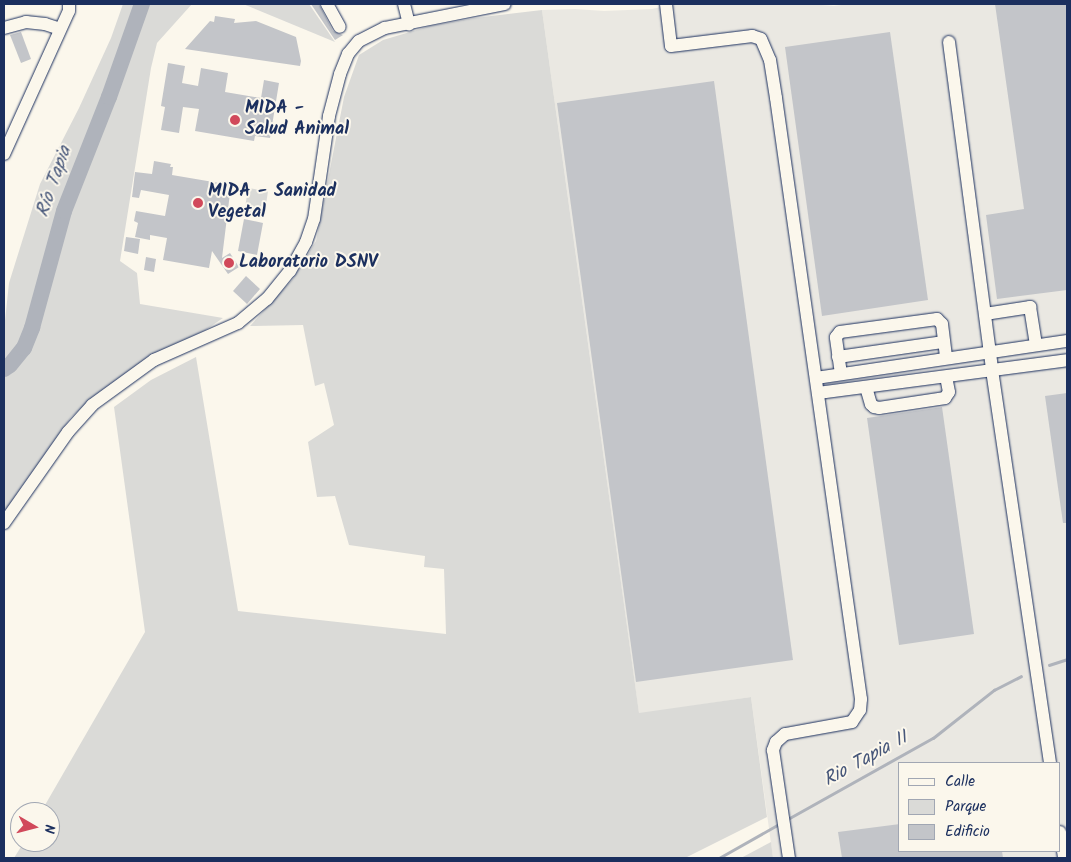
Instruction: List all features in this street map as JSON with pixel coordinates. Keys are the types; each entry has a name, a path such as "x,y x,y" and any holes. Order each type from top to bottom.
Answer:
{"street":[{"path":"4,154 69,11 69,4"},
{"path":"404,4 409,24"},
{"path":"4,523 68,432 92,405 154,360 238,323 267,299 290,271 306,242 314,219 330,116 340,74 348,54 359,41 371,33 505,4"},
{"path":"666,4 671,46 752,36 761,39 770,60 816,378 861,705 852,722 785,734 776,742 773,750 788,855"},
{"path":"332,6 340,27"},
{"path":"4,28 26,22 45,24 60,29"},
{"path":"949,42 992,370 1050,762"},
{"path":"985,314 1030,307 1036,345"},
{"path":"841,374 836,337 840,332 936,319 942,324 946,358"},
{"path":"816,378 1067,341"},
{"path":"838,357 944,342"},
{"path":"818,393 1067,360"},
{"path":"866,387 871,404 874,408 879,408 944,398 948,392 946,377"},
{"path":"1061,838 1064,858"}],"shaded area":[{"path":"675,4 809,4 834,6 849,4 1067,4 1067,858 773,858 751,697 639,714 542,10 575,9 604,11 652,9"}],"green space":[{"path":"123,4 192,4 157,43 151,68 120,261 137,273 140,304 223,318 204,331 151,355 100,392 71,417 4,513 4,330 9,283 40,184 79,108 111,38"},
{"path":"243,4 309,4 335,42"},
{"path":"542,10 639,713 751,697 767,817 685,858 14,858 18,852 60,852 60,802 47,802 145,632 114,407 151,380 196,357 238,611 446,634 444,569 424,567 425,556 349,545 335,496 317,497 308,442 334,425 324,383 315,386 303,325 250,326 292,280 316,241 344,97 359,55 383,40 430,26 475,18"},
{"path":"248,188 268,191 264,218 244,215"},
{"path":"771,842 773,858 741,858"}],"building":[{"path":"311,4 319,4 333,31 343,35 335,40"},
{"path":"995,4 1067,4 1067,290 997,299 986,215 1024,209"},
{"path":"215,16 235,19 234,23 256,21 296,37 301,61 300,66 185,49 210,21 214,22"},
{"path":"21,32 31,59 21,63 10,35"},
{"path":"890,32 928,300 822,316 785,47"},
{"name":"MIDA - Salud Animal","path":"168,63 185,66 182,83 198,86 201,68 228,73 225,92 261,98 264,80 279,83 270,138 255,136 254,141 195,131 199,109 183,107 179,133 161,130 165,107 161,106"},
{"path":"714,81 793,660 636,682 557,103"},
{"path":"154,161 171,164 170,167 173,167 172,175 231,185 222,258 230,253 239,267 228,274 212,251 209,268 163,260 167,238 150,235 150,240 135,237 138,223 134,221 136,211 165,216 169,195 141,190 139,198 132,197 135,172 152,174"},
{"path":"244,219 263,223 257,255 238,251"},
{"path":"126,237 140,239 138,254 124,251"},
{"path":"146,257 156,259 154,272 144,270"},
{"path":"246,276 260,289 247,304 233,291"},
{"path":"1067,393 1067,523 1063,523 1045,396"},
{"path":"942,407 974,634 899,645 867,418"},
{"path":"898,824 898,852 1002,852 1003,858 842,858 838,832"}],"waterway":[{"name":"Río Tapia","path":"4,369 10,365 24,348 32,328 64,211 109,97 142,4"},
{"name":"Rio Tapia II","path":"1049,665 1067,659"},
{"name":"Rio Tapia II","path":"786,820 933,738 994,690 1021,676"},
{"name":"Rio Tapia II","path":"719,858 779,824"}],"place":[{"name":"MIDA - Salud Animal","path":"235,120"},
{"name":"MIDA - Sanidad Vegetal","path":"198,203"},
{"name":"Laboratorio DSNV","path":"229,263"}]}
